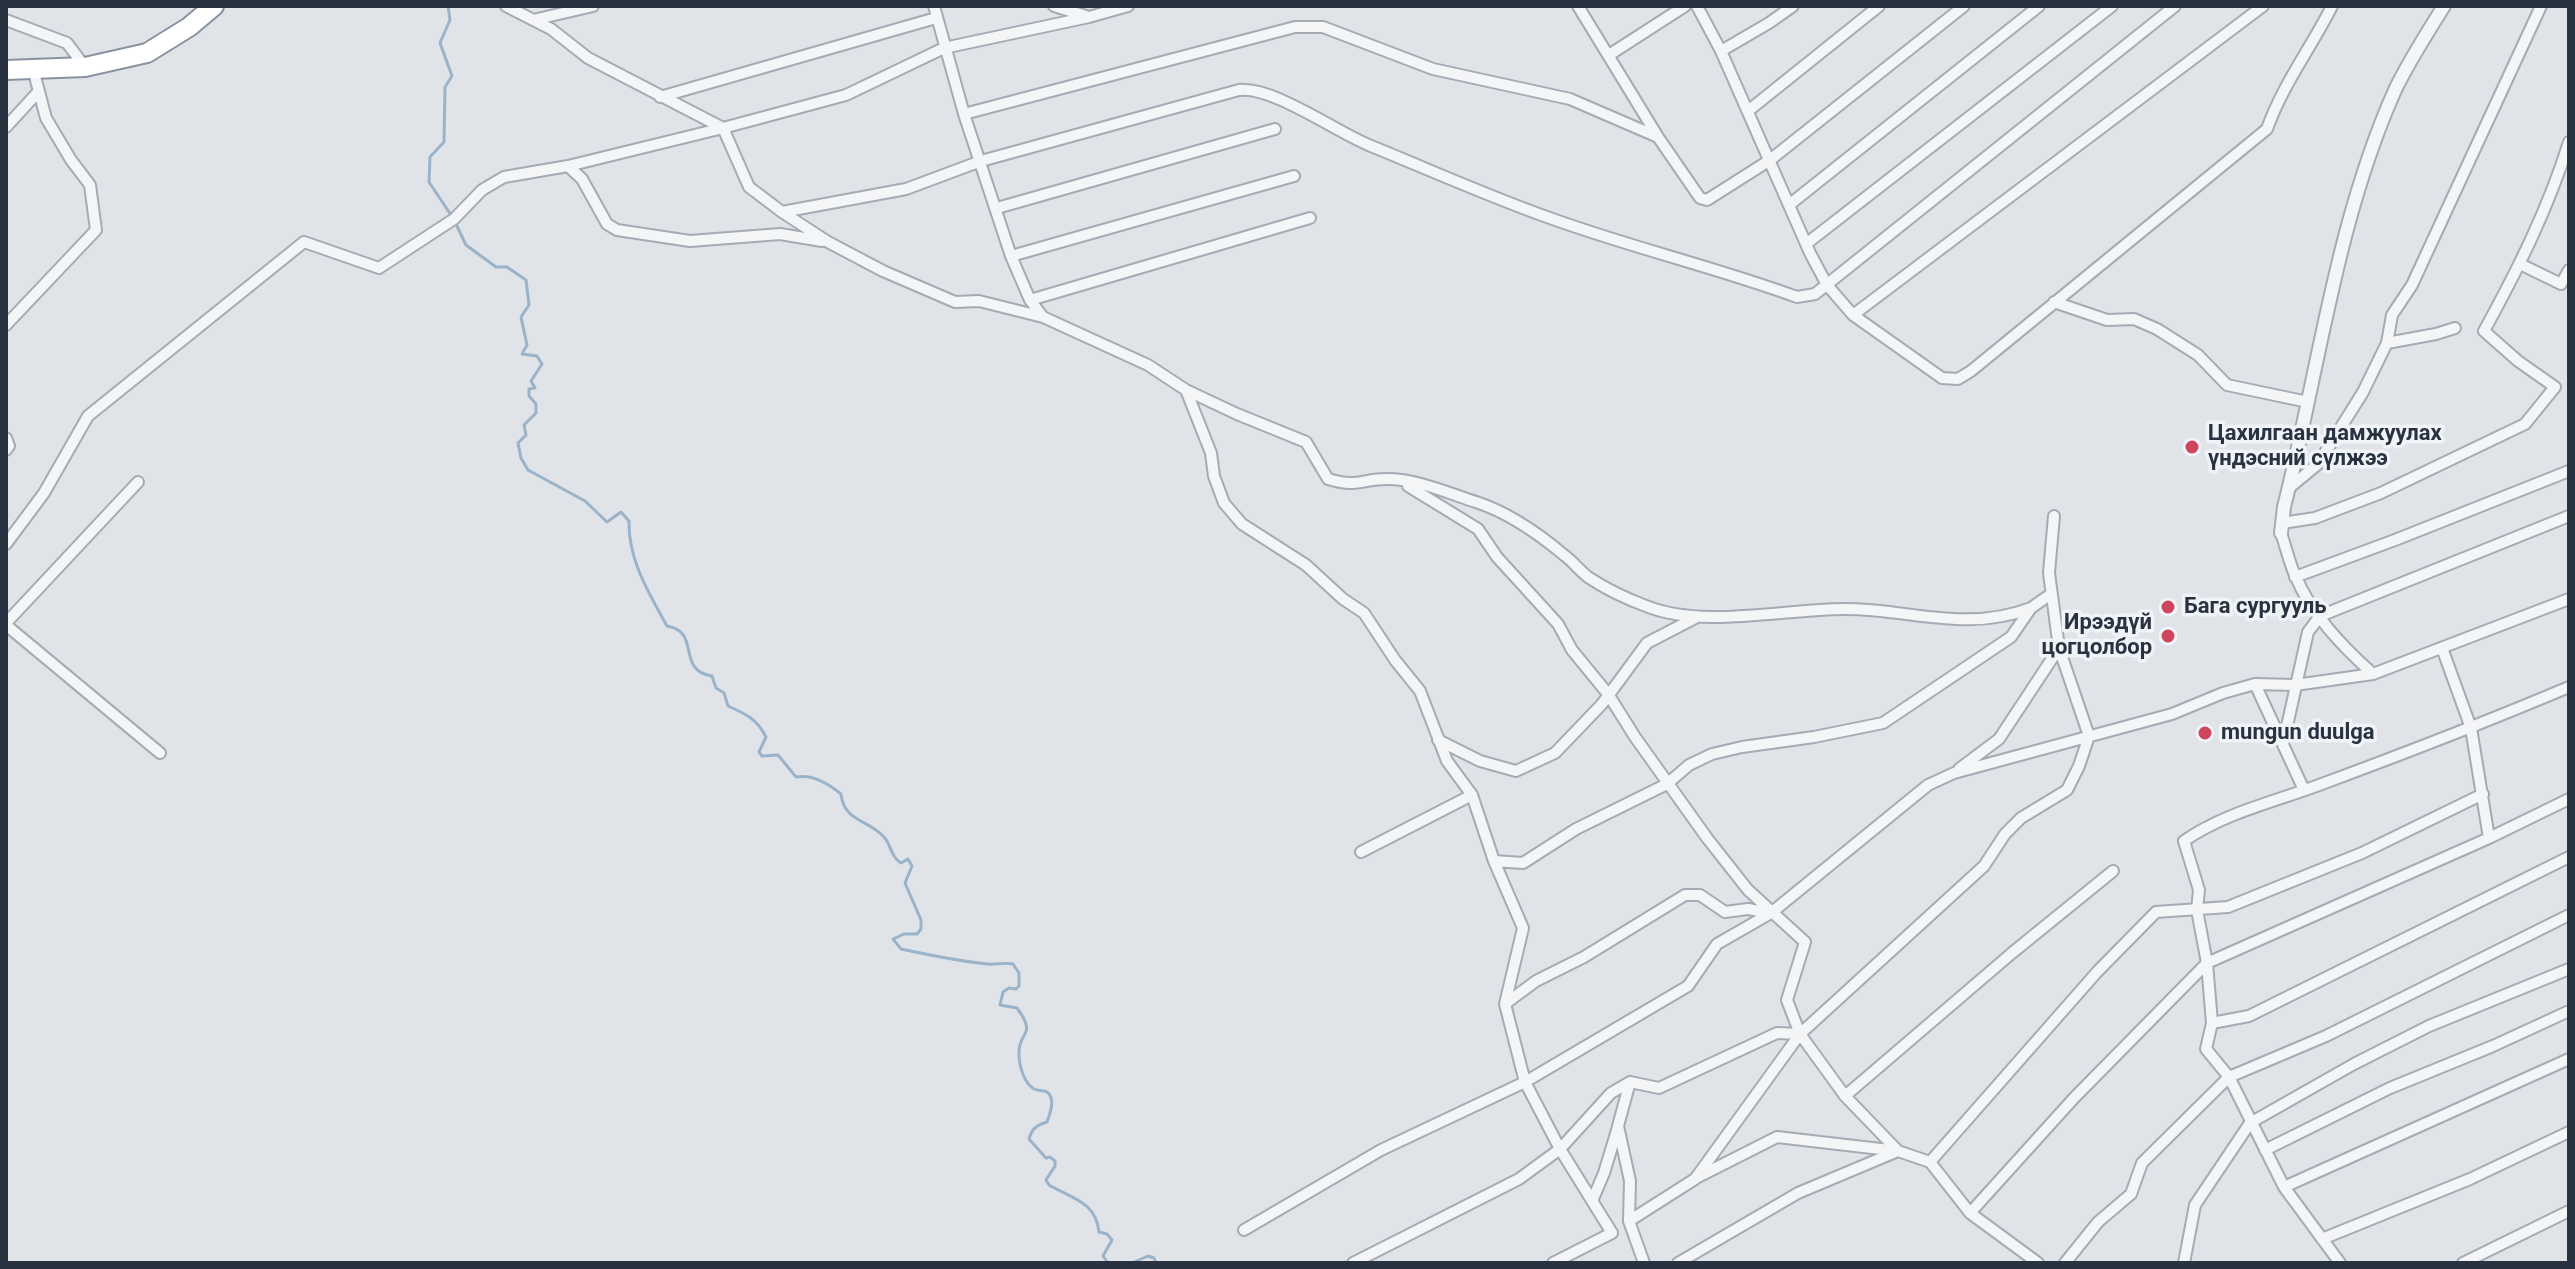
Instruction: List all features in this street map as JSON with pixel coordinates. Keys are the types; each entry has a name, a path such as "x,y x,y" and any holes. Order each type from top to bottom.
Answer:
{"highway":[{"path":"6,70 85,67 147,53 189,27 214,6"}],"street":[{"path":"506,6 551,29 588,58 723,128 749,187 828,242 883,271 955,302 979,301 1043,317 1148,365 1186,390 1306,442 1328,479 1348,485 1385,479 1404,480 1479,503 1542,538 1589,578 1667,614 1699,617 1774,615 1817,610 1884,610 1943,621 1968,622 2014,615 2051,594"},
{"path":"533,20 593,6"},
{"path":"1054,6 1089,17"},
{"path":"6,544 44,493 88,416 304,242 379,268 454,219 482,190 504,177 568,166 846,95 944,48 1128,6"},
{"path":"1578,6 1658,137 1700,198 1707,200 1770,160 1964,6"},
{"path":"1609,55 1685,6"},
{"path":"1697,6 1721,51 1827,285 1853,315 1949,380 1958,379 1971,371 2267,129 2284,87 2332,6"},
{"path":"1705,20 1711,6"},
{"path":"1721,51 1793,6"},
{"path":"1748,111 1879,6"},
{"path":"1789,205 2039,6"},
{"path":"1806,244 2112,6"},
{"path":"782,212 906,189 981,161 1253,88 1349,137 1548,217 1653,252 1734,274 1797,297 1815,294 1827,285 2175,6"},
{"path":"1853,315 2263,6"},
{"path":"2373,674 2339,642 2295,577 2282,528 2337,272 2377,138 2408,65 2444,6"},
{"path":"2289,488 2318,464 2363,392 2387,343 2392,315 2412,285 2541,6"},
{"path":"660,97 935,12 964,114 1011,256 1030,300 1043,317"},
{"path":"6,20 67,43 85,67"},
{"path":"964,114 1295,27 1323,27 1433,69 1570,99 1658,137"},
{"path":"6,325 96,230 90,185 46,118 33,69"},
{"path":"6,127 39,91"},
{"path":"997,208 1275,129"},
{"path":"2282,528 2381,493 2525,424 2555,387 2518,361 2484,331 2520,264 2556,185 2569,142"},
{"path":"568,166 582,179 607,224 617,230 690,241 780,234 828,242"},
{"path":"1011,256 1294,176"},
{"path":"1030,300 1310,218"},
{"path":"2520,264 2561,284 2569,270"},
{"path":"2054,302 2107,320 2134,319 2157,329 2198,355 2227,385 2308,402"},
{"path":"2387,343 2455,328"},
{"path":"1186,390 1211,453 1214,476 1224,503 1242,524 1306,565 1343,599 1364,613 1420,691 1447,761 1472,795 1494,861 1523,928 1505,1004 1525,1082 1560,1149 1612,1233 1553,1263"},
{"path":"6,438 9,446 6,450"},
{"path":"2295,577 2569,471"},
{"path":"1385,479 1411,487 1478,529 1497,557 1558,624 1572,650 1608,694 1667,784 1748,890 1805,942 1787,1000 1800,1034 1845,1096 1898,1151"},
{"path":"138,482 6,624 160,753"},
{"path":"1695,1179 1800,1034 1984,866 2005,834 2021,818 2067,790 2089,736 2059,648 2049,573 2054,516"},
{"path":"2283,744 2308,632 2320,616 2569,516"},
{"path":"1244,1230 1381,1150 1525,1082 1688,986 1717,944 1771,913 1928,785 1954,773 2172,714 2223,693 2255,684 2295,685 2373,674 2569,599"},
{"path":"1494,861 1523,863 1576,829 1667,784 1689,765 1712,754 1883,723 2011,637 2031,608"},
{"path":"1438,740 1480,761 1516,771 1555,753 1608,694 1647,643 1699,617"},
{"path":"1954,773 1999,739 2059,648"},
{"path":"2442,648 2471,728 2489,838"},
{"path":"2255,684 2304,790"},
{"path":"2340,1263 2284,1187 2229,1077 2206,1049 2212,1023 2207,963 2197,910 2199,890 2184,841 2197,832 2250,809 2471,728 2569,687"},
{"path":"1930,1162 2097,972 2156,912 2228,907 2349,858 2483,794"},
{"path":"1361,852 1472,795"},
{"path":"1970,1213 2074,1098 2207,963 2489,838 2569,799"},
{"path":"2212,1023 2249,1016 2569,857"},
{"path":"1845,1096 2113,871"},
{"path":"1505,1004 1536,981 1584,957 1685,895 1700,895 1725,912 1748,909 1771,913"},
{"path":"2065,1263 2098,1222 2131,1194 2142,1163 2229,1077 2336,1032 2569,915"},
{"path":"2184,1263 2195,1205 2250,1123 2429,1026 2569,969"},
{"path":"2265,1150 2390,1088 2569,1011"},
{"path":"1353,1263 1519,1179 1560,1149 1611,1093 1630,1082 1659,1088 1777,1033 1800,1034"},
{"path":"2284,1187 2569,1059"},
{"path":"1592,1201 1604,1173 1630,1082"},
{"path":"1618,1126 1630,1181 1629,1221 1644,1263"},
{"path":"2322,1239 2470,1179 2569,1132"},
{"path":"1629,1221 1695,1179 1777,1137 1898,1151 1930,1162 1970,1213 2038,1263"},
{"path":"1678,1263 1798,1193 1898,1151"},
{"path":"2463,1263 2569,1211"}],"waterway":[{"path":"448,6 450,20 440,43 452,76 445,87 444,142 430,157 429,182 451,215"},
{"path":"455,222 466,245 496,267 507,267 526,280 529,305 521,317 527,345 522,354 537,356 542,364 531,381 535,388 529,389 529,396 536,404 536,413 524,425 526,435 518,443 528,470 585,501 607,522 621,512 629,521 632,549 641,576 667,626 684,636 694,666 712,676 716,688 724,693 728,706 759,726 766,737 759,752 762,756 778,755 796,777 814,778 836,790 852,815 884,837 897,860 901,863 908,859 912,866 905,883 921,920 921,929 917,934 904,934 893,939 901,949 976,963 1013,964 1019,973 1019,986 1003,992 1000,1005 1017,1008 1023,1017 1027,1029 1019,1046 1023,1074 1034,1089 1047,1092 1052,1102 1047,1122 1035,1128 1029,1139 1046,1158 1055,1161 1046,1180 1049,1185 1088,1208 1099,1232 1107,1234 1112,1240 1103,1256 1108,1263"},
{"path":"1132,1263 1148,1256 1154,1258 1156,1263"}],"place":[{"name":"Цахилгаан дамжуулах үндэсний сүлжээ","path":"2192,447"},
{"name":"Бага сургууль","path":"2168,607"},
{"name":"Ирээдүй цогцолбор","path":"2168,636"},
{"name":"mungun duulga","path":"2205,733"}]}
